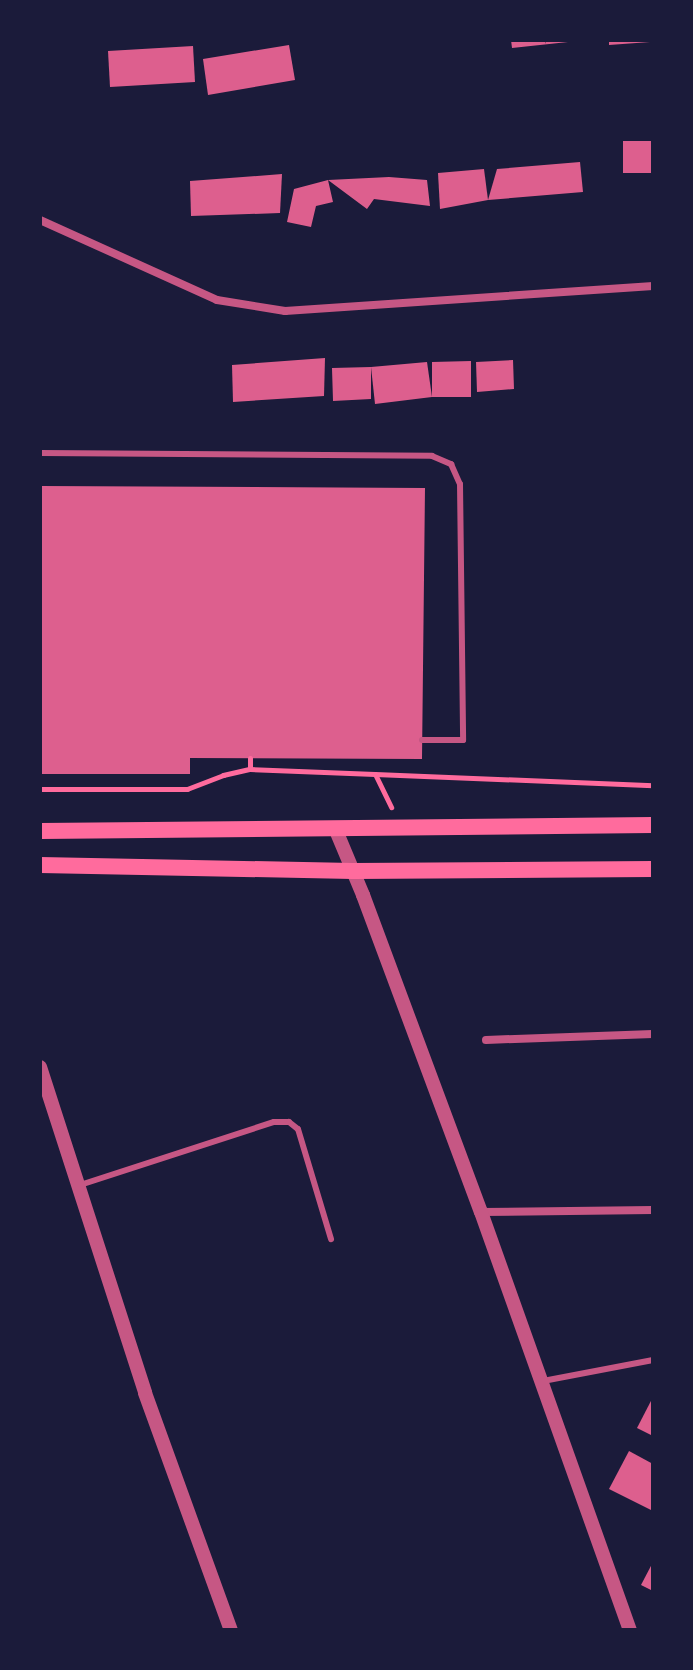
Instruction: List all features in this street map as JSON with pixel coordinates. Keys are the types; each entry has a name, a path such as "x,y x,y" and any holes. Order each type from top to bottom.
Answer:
{"main road":[{"path":"40,831 653,825"},
{"path":"40,865 353,871 653,869"}],"street":[{"path":"40,220 217,300 285,311 653,286"},
{"path":"335,828 481,1212 539,1382 630,1630"},
{"path":"486,1040 653,1034"},
{"path":"40,1067 145,1393 231,1630"},
{"path":"481,1212 653,1210"}],"lane":[{"path":"40,453 432,456 451,464 460,484 463,740 422,740"},
{"path":"77,1186 274,1122 289,1122 298,1129 331,1239"},
{"path":"539,1382 653,1360"}],"path":[{"path":"250,758 250,769"},
{"path":"40,789 187,789 223,775 250,769 653,785"},
{"path":"375,774 401,828"}],"building":[{"path":"511,40 545,40 546,44 546,40 568,42 512,48"},
{"path":"609,40 650,40 650,42 609,45"},
{"path":"289,45 295,80 208,95 203,59"},
{"path":"193,46 195,82 110,87 108,51"},
{"path":"623,141 653,141 653,173 623,173"},
{"path":"580,162 583,192 488,200 497,169"},
{"path":"484,169 488,200 440,209 438,173"},
{"path":"282,174 280,213 191,216 190,181"},
{"path":"389,177 427,180 430,206 374,199 367,209 328,180"},
{"path":"328,180 333,202 316,206 311,227 287,222 294,189"},
{"path":"325,358 324,396 233,402 232,365"},
{"path":"513,360 514,389 477,392 476,362"},
{"path":"471,361 471,397 432,397 432,362"},
{"path":"427,362 432,397 375,404 371,367"},
{"path":"371,367 371,399 333,401 332,368"},
{"path":"40,486 425,488 422,759 190,758 190,774 40,774"},
{"path":"653,1397 653,1436 637,1428"},
{"path":"629,1451 653,1464 653,1511 609,1489"},
{"path":"653,1562 653,1591 641,1585"}]}
